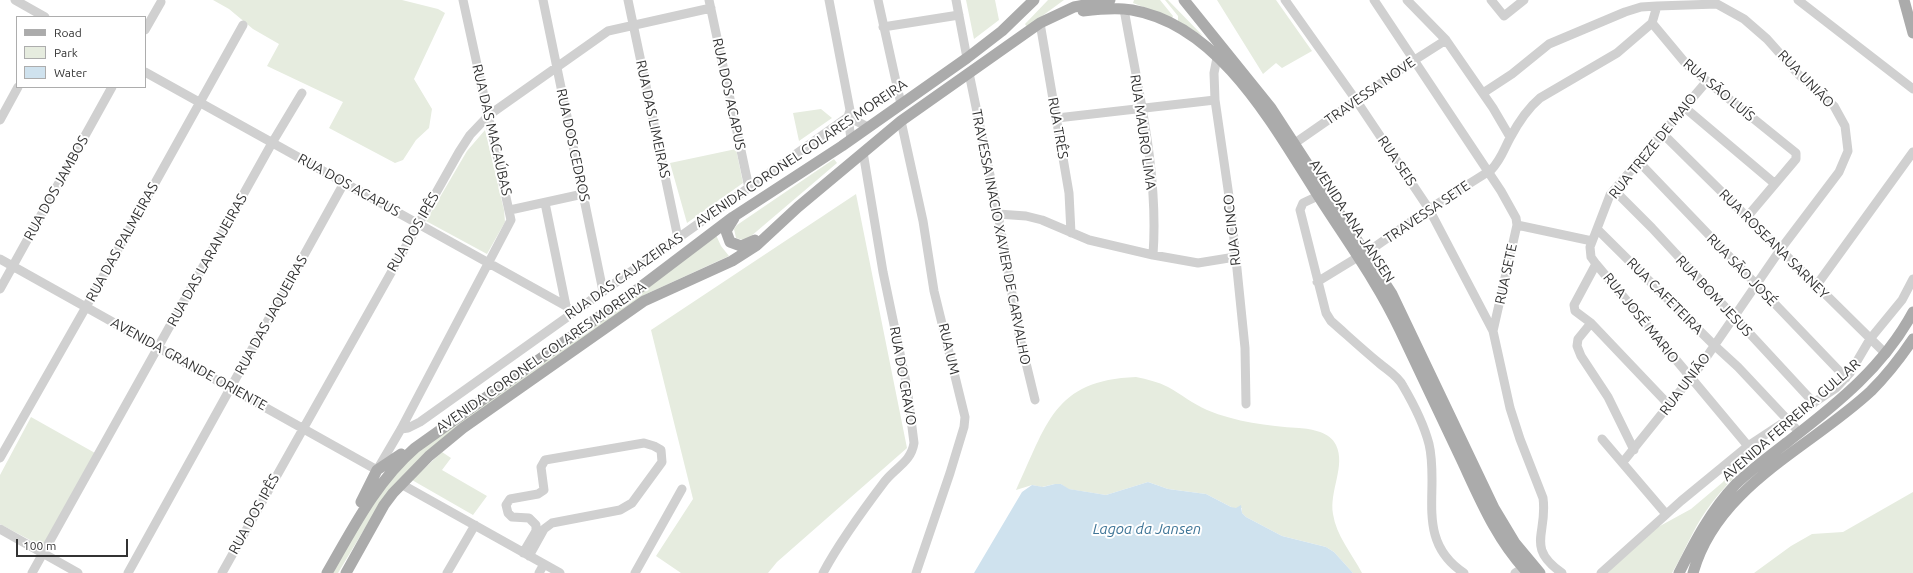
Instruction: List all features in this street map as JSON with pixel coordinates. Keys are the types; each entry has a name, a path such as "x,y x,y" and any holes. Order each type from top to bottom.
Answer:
{"main road":[{"name":"AVENIDA CORONEL COLARES MOREIRA","path":"327,573 356,522 390,472 426,439 638,289 703,238 851,139 967,58 1002,30 1034,0"},
{"name":"AVENIDA CORONEL COLARES MOREIRA","path":"346,573 384,505 401,484 429,456 463,428 644,301 748,251 764,240 798,206 901,120 1044,20 1074,7 1110,0"},
{"name":"AVENIDA ANA JANSEN","path":"1184,0 1259,92 1295,143 1362,255 1395,319 1495,529 1522,571"},
{"path":"1904,0 1913,33"},
{"name":"AVENIDA ANA JANSEN","path":"1044,20 1088,10 1124,9 1143,13 1161,19 1186,33 1217,58 1237,78 1265,113 1318,196 1399,306 1499,518 1515,543 1540,573"},
{"path":"740,212 730,223 726,232 729,241 737,246 750,243 798,206"},
{"name":"AVENIDA FERREIRA GULLAR","path":"1693,573 1711,533 1730,508 1793,445 1800,433 1849,392 1886,354 1913,312"},
{"name":"AVENIDA FERREIRA GULLAR","path":"1679,573 1703,527 1721,502 1750,472 1793,445 1871,390 1894,365 1913,339"},
{"path":"356,522 360,505 377,470 426,439"}],"street":[{"path":"15,0 43,16"},
{"name":"RUA DAS MACAÚBAS","path":"463,0 510,210 583,194"},
{"name":"RUA DOS CEDROS","path":"543,0 603,291"},
{"name":"RUA DAS LIMEIRAS","path":"628,0 678,238"},
{"path":"829,0 850,110 848,117 851,139"},
{"path":"878,0 901,104"},
{"path":"956,0 967,58"},
{"name":"RUA SEIS","path":"1285,0 1356,100 1429,209 1493,331"},
{"name":"RUA SETE","path":"1374,0 1488,172 1514,214 1517,225 1493,331 1510,408 1520,439 1543,498 1544,507 1540,549 1546,561 1562,573"},
{"path":"1407,0 1446,40 1510,137"},
{"path":"1491,0 1502,15 1507,15 1524,0"},
{"path":"1798,0 1913,89"},
{"path":"146,28 161,2"},
{"name":"RUA UNIÃO","path":"1483,94 1512,74 1549,44 1625,12 1641,7 1718,2 1744,19 1767,39 1799,75 1834,106 1846,130 1848,151 1844,164 1780,250 1690,379 1623,462"},
{"name":"RUA DOS IPÊS","path":"222,573 417,223 470,135 489,115 602,34 633,24 710,4"},
{"name":"RUA DOS ACAPUS","path":"710,4 748,188"},
{"path":"1488,172 1498,162 1510,137 1526,112 1540,98 1613,57 1652,23 1657,6"},
{"name":"RUA MAURO LIMA","path":"1124,9 1151,169 1154,215 1153,255"},
{"path":"883,27 958,14"},
{"name":"RUA TRÊS","path":"1044,20 1057,118 1070,199 1071,233"},
{"name":"RUA SÃO LUÍS","path":"1652,23 1683,61 1793,149 1796,159 1774,183"},
{"name":"RUA DAS PALMEIRAS","path":"0,458 243,25"},
{"name":"TRAVESSA NOVE","path":"1295,143 1413,60 1446,40"},
{"name":"RUA CINCO","path":"1217,58 1214,73 1215,100 1231,210 1245,348 1246,404"},
{"name":"RUA DOS ACAPUS","path":"146,73 569,309"},
{"name":"TRAVESSA INACIO XAVIER DE CARVALHO","path":"968,73 998,214 1019,334 1035,400"},
{"name":"RUA TREZE DE MAIO","path":"1596,264 1591,254 1590,247 1606,204 1614,190 1684,106 1707,81"},
{"path":"0,120 17,88"},
{"name":"RUA DOS JAMBOS","path":"0,289 111,88"},
{"name":"RUA DAS LARANJEIRAS","path":"32,573 159,348 272,143 302,93"},
{"path":"1057,118 1141,107 1215,100"},
{"path":"1684,106 1774,183 1747,217"},
{"path":"848,117 868,127"},
{"name":"RUA DAS CAJAZEIRAS","path":"401,429 408,428 420,422 569,309 603,291 848,117"},
{"name":"RUA UM","path":"901,120 923,221 934,291 965,417 964,427 950,473 916,573"},
{"name":"RUA ROSEANA SARNEY","path":"1662,133 1886,354"},
{"name":"RUA DO CRAVO","path":"823,573 856,521 886,480 908,459 914,443 907,387 883,272 863,152"},
{"path":"1816,286 1913,152"},
{"name":"RUA SÃO JOSÉ","path":"1638,161 1846,378"},
{"name":"TRAVESSA SETE","path":"1317,282 1362,255 1429,209 1488,172"},
{"name":"RUA DAS JAQUEIRAS","path":"128,573 344,183"},
{"name":"RUA BOM JESUS","path":"1614,190 1814,403"},
{"path":"1318,196 1300,206 1317,282 1326,314 1331,321 1400,381 1406,392 1429,443 1432,479 1431,509 1434,530 1441,547 1448,558 1464,573"},
{"path":"545,203 569,309"},
{"path":"377,470 401,429 509,227 511,220 510,210"},
{"path":"998,214 1026,216 1101,244 1153,255 1198,262 1235,257"},
{"path":"1517,225 1592,241"},
{"name":"RUA CAFETEIRA","path":"1597,229 1743,372 1800,433"},
{"name":"AVENIDA GRANDE ORIENTE","path":"0,259 377,470"},
{"path":"1596,264 1576,300 1574,310 1591,323 1669,405"},
{"name":"RUA JOSÉ MARIO","path":"1596,264 1666,346 1690,379 1748,446"},
{"path":"1601,573 1666,514 1748,446 1831,393 1846,378 1870,339 1902,300 1913,279"},
{"path":"1591,323 1581,333 1577,346 1581,356 1608,397 1634,450"},
{"path":"1602,439 1666,514"},
{"path":"644,443 661,450 662,462 629,506 620,510 552,523 544,529 526,554 536,531 536,525 529,518 512,517 508,513 506,505 510,499 538,494 544,490 541,467 545,460 644,443"},
{"path":"401,484 560,573"},
{"path":"635,573 682,489"},
{"path":"447,573 475,525"},
{"path":"0,529 78,573"},
{"path":"539,573 544,564"}],"green space":[{"path":"213,0 402,0 438,9 445,13 414,79 432,109 429,128 416,140 403,160 395,163 329,128 343,102 267,66 279,44 253,29 229,9"},
{"path":"966,0 995,0 999,20 974,39"},
{"path":"1048,0 1064,0 1027,27 1025,24"},
{"path":"1134,0 1160,0 1173,16 1172,18 1133,3"},
{"path":"1165,0 1168,0 1203,36 1178,21 1178,16"},
{"path":"1217,0 1276,0 1312,51 1282,68 1276,63 1263,74"},
{"path":"821,109 832,118 799,141 793,113"},
{"path":"485,130 504,210 505,222 487,254 426,221 467,151"},
{"path":"736,149 743,183 687,223 670,163"},
{"path":"834,159 837,163 750,237 743,240 736,238 734,229 737,225"},
{"path":"856,194 907,448 777,562 768,573 681,573 656,556 693,499 651,330"},
{"path":"716,235 721,246 729,256 644,295 459,426 380,503 338,573 330,573 362,521 394,474 422,448"},
{"path":"1136,377 1164,385 1202,408 1229,418 1263,425 1309,429 1330,437 1336,445 1339,453 1338,470 1332,505 1333,514 1337,529 1362,573 1353,573 1334,552 1326,547 1282,536 1246,517 1242,513 1242,508 1233,508 1206,494 1168,489 1148,482 1106,495 1068,489 1061,484 1042,487 1032,485 1016,490 1036,445 1056,410 1070,397 1087,387 1108,380"},
{"path":"31,417 95,453 43,547 0,524 0,475"},
{"path":"1763,442 1766,446 1726,485 1712,502 1696,526 1672,573 1605,573 1649,532 1691,509 1723,482 1740,458"},
{"path":"442,452 451,458 442,470 487,496 473,515 412,480"},
{"path":"1913,492 1913,573 1754,573 1791,546 1812,534 1843,532"}],"water":[{"name":"Lagoa da Jansen","path":"1148,482 1168,489 1206,494 1231,507 1236,508 1241,505 1242,513 1246,517 1282,536 1326,547 1334,552 1353,573 974,573 1022,492 1032,485 1043,487 1061,484 1069,489 1106,495"}]}
